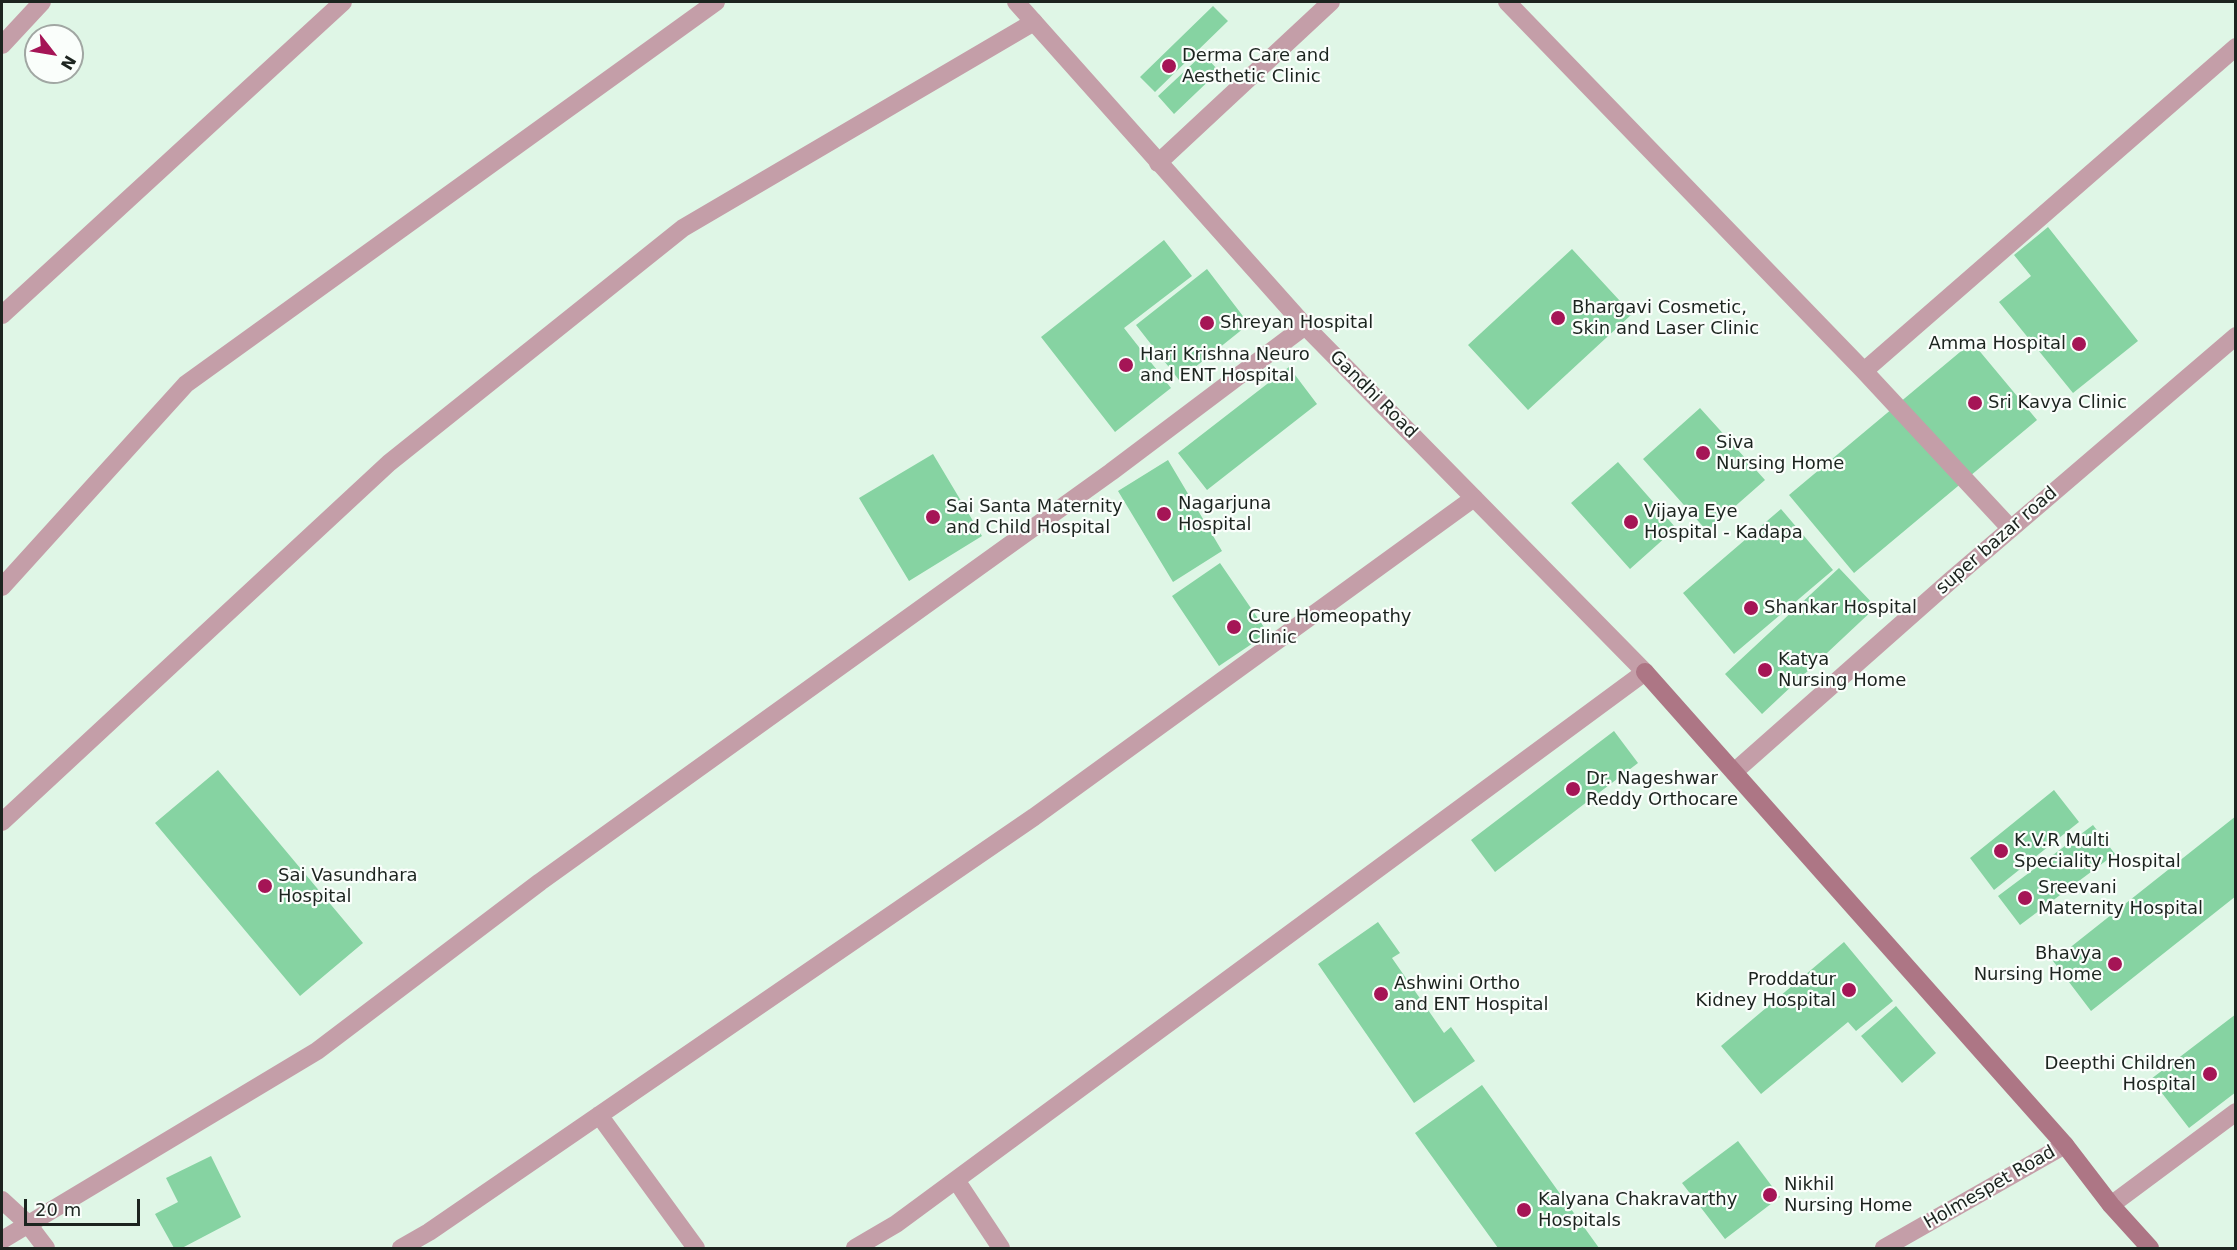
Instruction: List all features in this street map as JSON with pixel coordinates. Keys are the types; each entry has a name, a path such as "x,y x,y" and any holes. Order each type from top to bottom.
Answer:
{"main road":[{"path":"1645,672 2065,1146 2111,1205 2150,1248"}],"street":[{"path":"2,45 42,2"},
{"path":"2,315 343,2"},
{"path":"2,587 186,384 716,2"},
{"name":"Gandhi Road","path":"1016,2 1305,326 1645,672"},
{"path":"1158,163 1331,2"},
{"path":"1507,2 1864,371 2011,529"},
{"path":"2,822 388,463 683,228 1034,22"},
{"path":"1864,371 2235,47"},
{"path":"2,1240 317,1052 540,882 1111,472 1305,326"},
{"name":"super bazar road","path":"1734,772 2235,336"},
{"path":"401,1248 429,1232 1034,817 1474,498"},
{"path":"855,1248 896,1224 1645,672"},
{"path":"2111,1205 2235,1112"},
{"path":"599,1115 696,1248"},
{"name":"Holmespet Road","path":"1884,1248 2065,1146"},
{"path":"956,1180 1001,1248"},
{"path":"2,1200 27,1223 46,1248"}],"building":[{"path":"1213,6 1228,21 1155,92 1140,77"},
{"path":"1203,54 1219,71 1174,114 1158,96"},
{"path":"2048,227 2138,341 2073,393 1999,302 2031,276 2014,255"},
{"path":"1164,240 1192,276 1124,328 1171,388 1115,432 1041,337"},
{"path":"1572,249 1632,314 1528,410 1468,345"},
{"path":"1207,269 1249,324 1179,380 1136,325"},
{"path":"1972,342 2037,420 1854,573 1789,495"},
{"path":"1289,367 1317,404 1207,490 1178,453"},
{"path":"1700,408 1765,480 1707,531 1643,459"},
{"path":"933,454 982,536 909,581 859,498"},
{"path":"1168,460 1222,551 1173,582 1118,491"},
{"path":"1618,462 1676,528 1630,569 1571,503"},
{"path":"1781,509 1833,570 1734,654 1683,593"},
{"path":"1220,563 1268,633 1219,666 1172,596"},
{"path":"1839,568 1876,607 1762,714 1725,674"},
{"path":"1614,731 1638,763 1495,872 1471,840"},
{"path":"218,770 363,943 300,996 155,823"},
{"path":"2054,790 2079,822 1994,890 1970,858"},
{"path":"2236,816 2236,896 2091,1011 2053,961"},
{"path":"2093,825 2115,854 2020,925 1998,896"},
{"path":"1378,922 1400,953 1392,958 1444,1033 1451,1027 1475,1061 1414,1103 1318,964"},
{"path":"1844,942 1893,1001 1856,1031 1848,1022 1761,1094 1721,1046"},
{"path":"1896,1006 1936,1053 1902,1083 1861,1036"},
{"path":"2236,1014 2236,1092 2189,1128 2151,1079"},
{"path":"1482,1085 1599,1248 1498,1248 1415,1133"},
{"path":"1738,1141 1780,1197 1725,1239 1682,1183"},
{"path":"211,1156 241,1217 182,1248 174,1248 155,1214 178,1202 166,1178"}],"place":[{"name":"Derma Care and Aesthetic Clinic","path":"1169,66"},
{"name":"Bhargavi Cosmetic, Skin and Laser Clinic","path":"1558,318"},
{"name":"Shreyan Hospital","path":"1207,323"},
{"name":"Amma Hospital","path":"2079,344"},
{"name":"Hari Krishna Neuro and ENT Hospital","path":"1126,365"},
{"name":"Sri Kavya Clinic","path":"1975,403"},
{"name":"Siva Nursing Home","path":"1703,453"},
{"name":"Nagarjuna Hospital","path":"1164,514"},
{"name":"Sai Santa Maternity and Child Hospital","path":"933,517"},
{"name":"Vijaya Eye Hospital - Kadapa","path":"1631,522"},
{"name":"Shankar Hospital","path":"1751,608"},
{"name":"Cure Homeopathy Clinic","path":"1234,627"},
{"name":"Katya Nursing Home","path":"1765,670"},
{"name":"Dr. Nageshwar Reddy Orthocare","path":"1573,789"},
{"name":"K.V.R Multi Speciality Hospital","path":"2001,851"},
{"name":"Sai Vasundhara Hospital","path":"265,886"},
{"name":"Sreevani Maternity Hospital","path":"2025,898"},
{"name":"Bhavya Nursing Home","path":"2115,964"},
{"name":"Proddatur Kidney Hospital","path":"1849,990"},
{"name":"Ashwini Ortho and ENT Hospital","path":"1381,994"},
{"name":"Deepthi Children Hospital","path":"2210,1074"},
{"name":"Nikhil Nursing Home","path":"1770,1195"},
{"name":"Kalyana Chakravarthy Hospitals","path":"1524,1210"}]}
